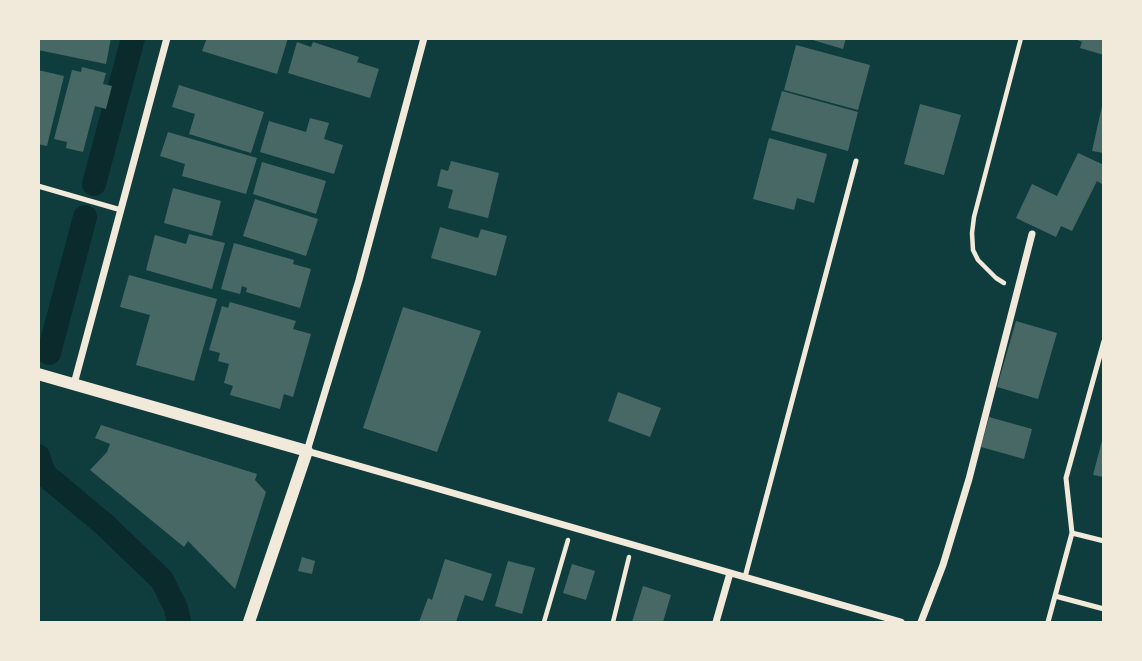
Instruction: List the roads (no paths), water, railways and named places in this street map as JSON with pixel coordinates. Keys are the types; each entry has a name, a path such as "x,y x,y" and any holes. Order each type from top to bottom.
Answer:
{"street":[{"path":"74,384 167,38"},
{"path":"249,622 307,451 359,280 424,38"},
{"path":"921,622 943,565 970,479 1032,234"},
{"path":"38,374 901,622"},
{"path":"716,622 730,573"}],"lane":[{"path":"746,577 856,161"},
{"path":"38,186 121,209"},
{"path":"1048,622 1072,533 1066,478 1104,341"},
{"path":"1072,533 1104,541"},
{"path":"1055,596 1104,609"}],"waterway":[{"path":"94,184 133,38"},
{"path":"49,353 85,217"},
{"path":"38,456 44,474 105,525 162,580 176,608 179,622"}]}
